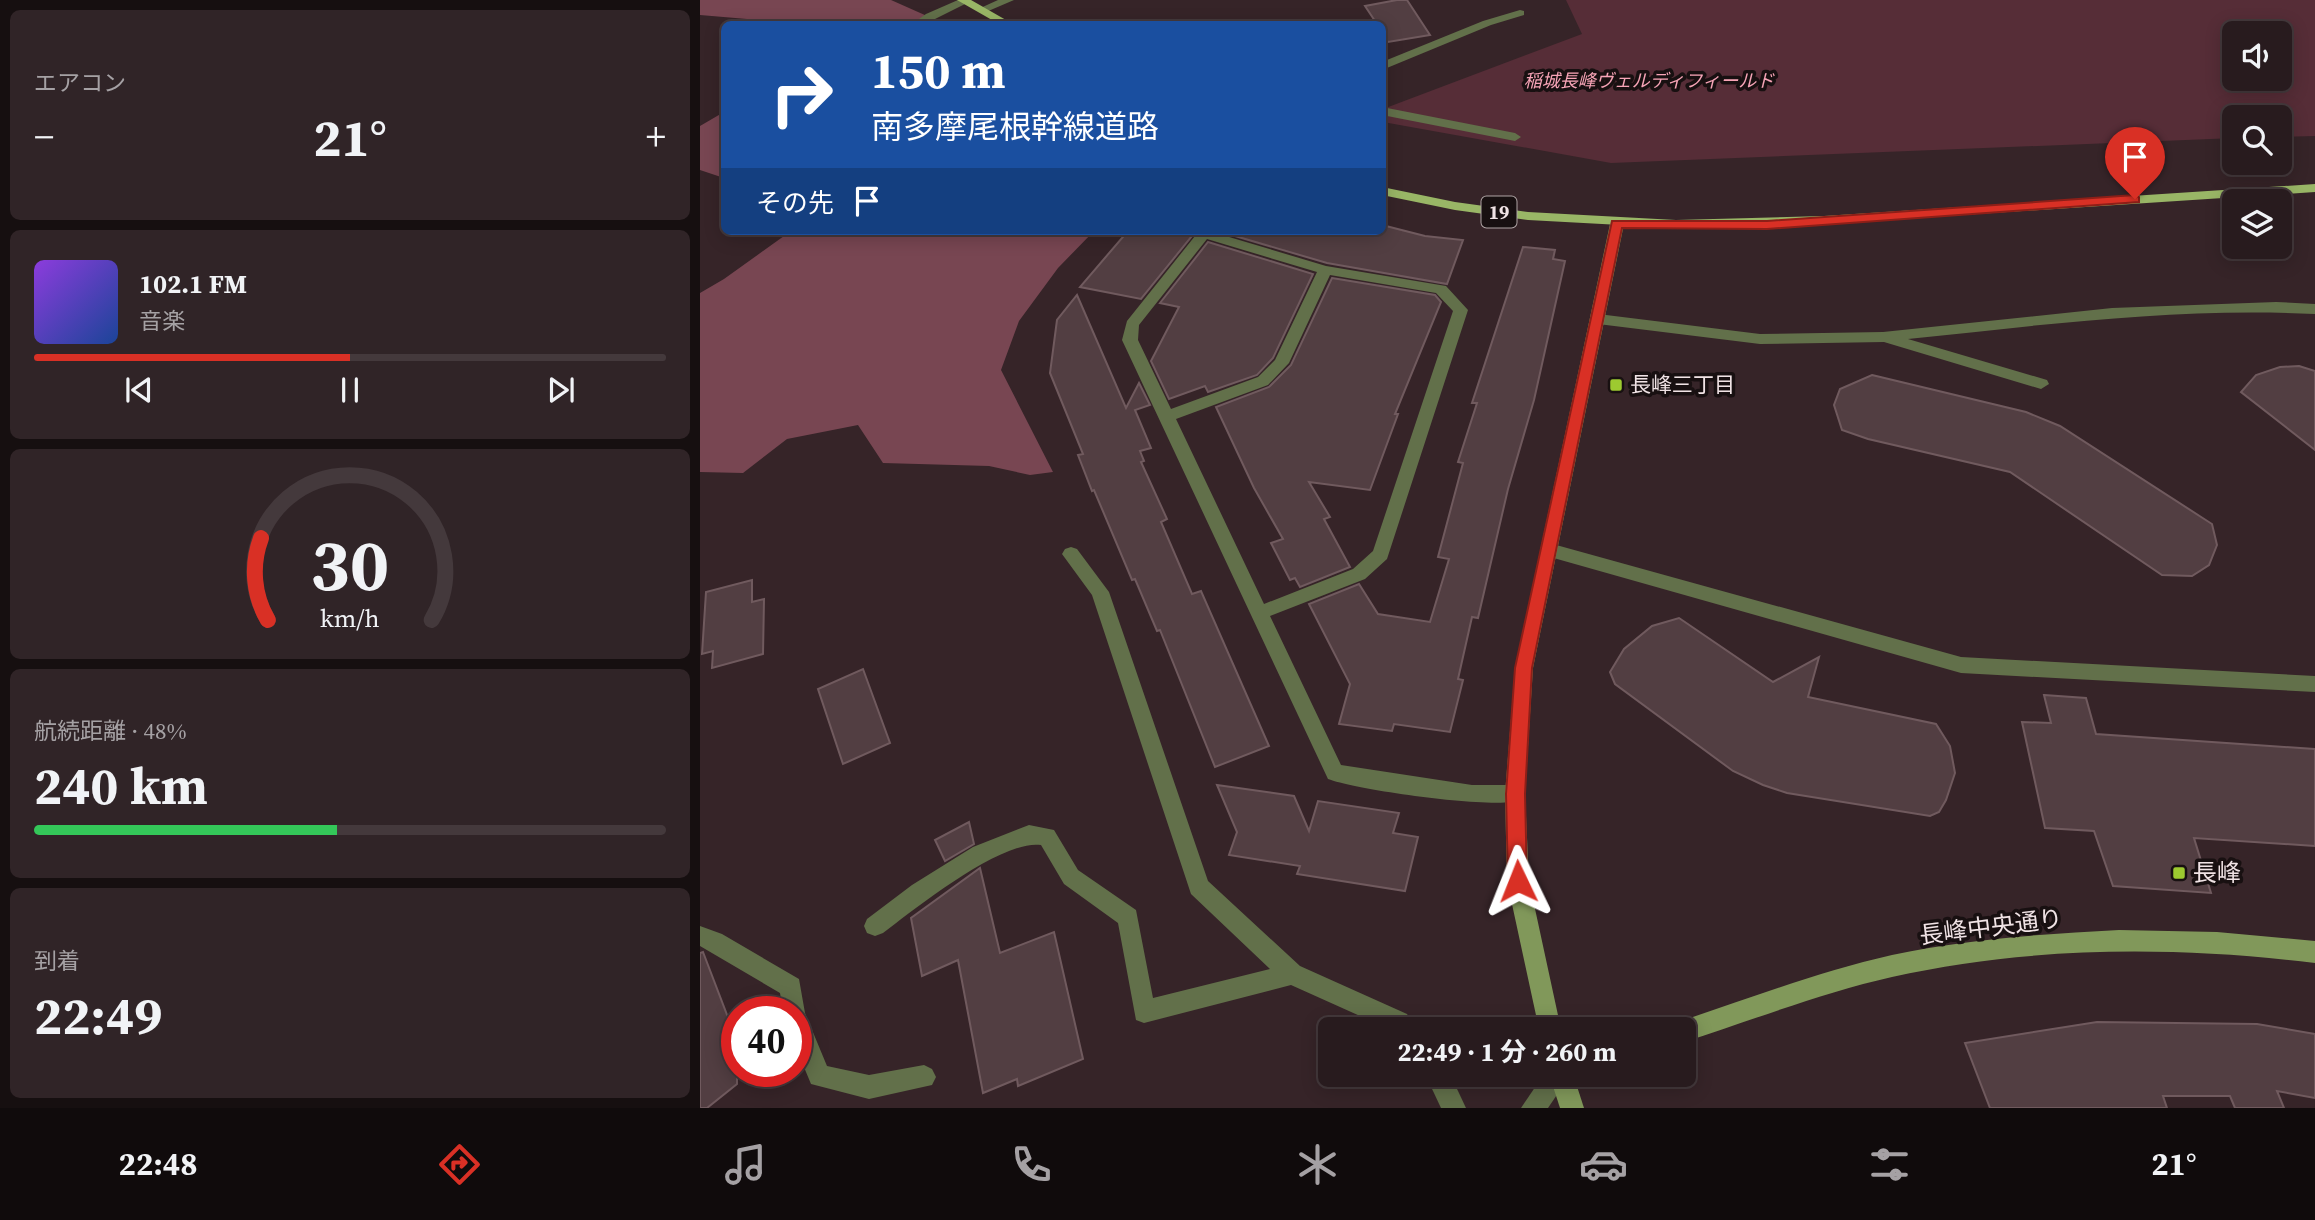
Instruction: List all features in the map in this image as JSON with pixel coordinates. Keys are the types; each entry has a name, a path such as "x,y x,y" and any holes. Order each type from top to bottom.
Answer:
{"main road":[{"path":"964,0 1002,21"},
{"name":"19","path":"1386,192 1492,211 1616,224 1767,225 2315,188"}],"street":[{"path":"922,21 964,0"},
{"path":"982,10 1009,0"},
{"path":"1386,65 1487,23 1520,13"},
{"path":"1386,112 1515,137"},
{"path":"1546,1017 1518,881 1516,794 1524,668 1616,224"},
{"path":"1203,235 1132,324 1130,340 1335,773 1472,794 1516,794"},
{"path":"1207,235 1325,270 1441,289 1461,310 1381,554 1359,574 1259,613"},
{"path":"1166,416 1263,381 1281,363 1325,270"},
{"path":"1598,319 1760,339 1883,337 2112,313 2276,307 2315,309"},
{"path":"1883,337 2041,384"},
{"path":"1549,550 1961,665 2315,684"},
{"path":"1071,554 1100,592 1199,887 1292,974 1388,1017"},
{"path":"875,926 920,892 980,853 1029,834 1047,837 1070,877 1128,916 1144,1012 1292,974"},
{"path":"700,936 714,941 790,987 791,996"},
{"name":"長峰中央通り","path":"1696,1027 1822,986 1921,960 2039,944 2161,941 2315,952"},
{"path":"812,1059 819,1076 869,1087 924,1077"},
{"path":"1444,1087 1454,1108"},
{"path":"1533,1108 1550,1087"},
{"path":"1565,1087 1572,1108"}],"green space":[{"name":"稲城長峰ヴェルディフィールド","path":"1566,0 2315,0 2315,136 2292,137 2292,105 2222,105 2222,139 1611,163 1386,123 1386,108 1582,34"}],"shaded area":[{"path":"700,0 891,0 938,21 750,21 700,15"},
{"path":"721,114 721,177 700,170 700,126"},
{"path":"785,235 1090,235 1058,268 1019,321 1001,370 1053,472 1030,475 989,466 883,463 858,425 787,439 743,473 700,472 700,293"}],"building":[{"path":"1407,0 1430,35 1388,42 1386,21 1375,21 1365,6"},
{"path":"1386,226 1425,236 1463,240 1447,284 1327,263 1232,235 1386,235"},
{"path":"1125,235 1193,235 1141,299 1080,287"},
{"path":"1208,242 1313,274 1273,358 1257,375 1208,392 1205,386 1169,399 1151,361 1179,307 1160,303"},
{"path":"1523,247 1555,250 1553,259 1565,261 1534,400 1508,489 1478,618 1472,617 1458,679 1463,680 1450,732 1394,724 1392,731 1339,724 1350,684 1309,604 1359,584 1378,614 1430,622 1449,559 1438,557 1463,463 1458,462 1477,403 1472,403"},
{"path":"1332,278 1435,295 1441,302 1395,414 1398,414 1370,490 1309,482 1330,517 1324,519 1350,567 1300,587 1295,578 1290,580 1271,543 1283,539 1254,488 1216,407 1269,387 1291,365"},
{"path":"1077,295 1126,408 1139,383 1150,405 1135,410 1151,448 1140,451 1144,461 1141,462 1167,519 1161,522 1192,594 1201,591 1269,746 1215,767 1160,630 1157,631 1135,579 1132,580 1094,490 1092,491 1078,455 1083,454 1050,373 1057,320"},
{"path":"2299,366 2315,371 2315,450 2241,392 2256,375 2280,367"},
{"path":"1872,375 2026,412 2060,426 2212,524 2217,545 2209,565 2192,576 2162,575 2010,472 1868,439 1842,430 1834,405 1840,389"},
{"path":"752,580 752,602 764,599 763,654 712,668 713,651 702,654 706,592"},
{"path":"1679,618 1773,682 1819,657 1808,697 1936,724 1950,746 1955,773 1939,812 1930,816 1787,793 1763,785 1733,771 1615,684 1610,672 1624,649 1652,626"},
{"path":"863,669 890,743 843,764 818,689"},
{"path":"2044,695 2086,698 2096,734 2315,749 2315,846 2194,838 2211,893 2113,886 2094,831 2045,828 2022,722 2051,723"},
{"path":"1217,785 1294,796 1309,831 1318,801 1399,813 1393,833 1418,837 1405,891 1297,874 1300,866 1229,855 1237,832"},
{"path":"969,822 974,844 945,861 935,840"},
{"path":"980,868 1000,953 1054,932 1083,1059 1018,1086 1017,1079 983,1093 958,960 922,976 911,918"},
{"path":"703,952 721,999 721,1087 733,1087 707,1108 700,1108 700,953"},
{"path":"2097,1022 2257,1024 2315,1034 2315,1098 2277,1091 2284,1108 2235,1108 2230,1096 2163,1096 2167,1108 1990,1108 1965,1043"}],"place":[{"name":"長峰三丁目","path":"1616,385"},
{"name":"長峰","path":"2179,873"}],"route":[{"path":"1518,881 1516,794 1524,668 1616,224 1767,225 2135,199"}]}
